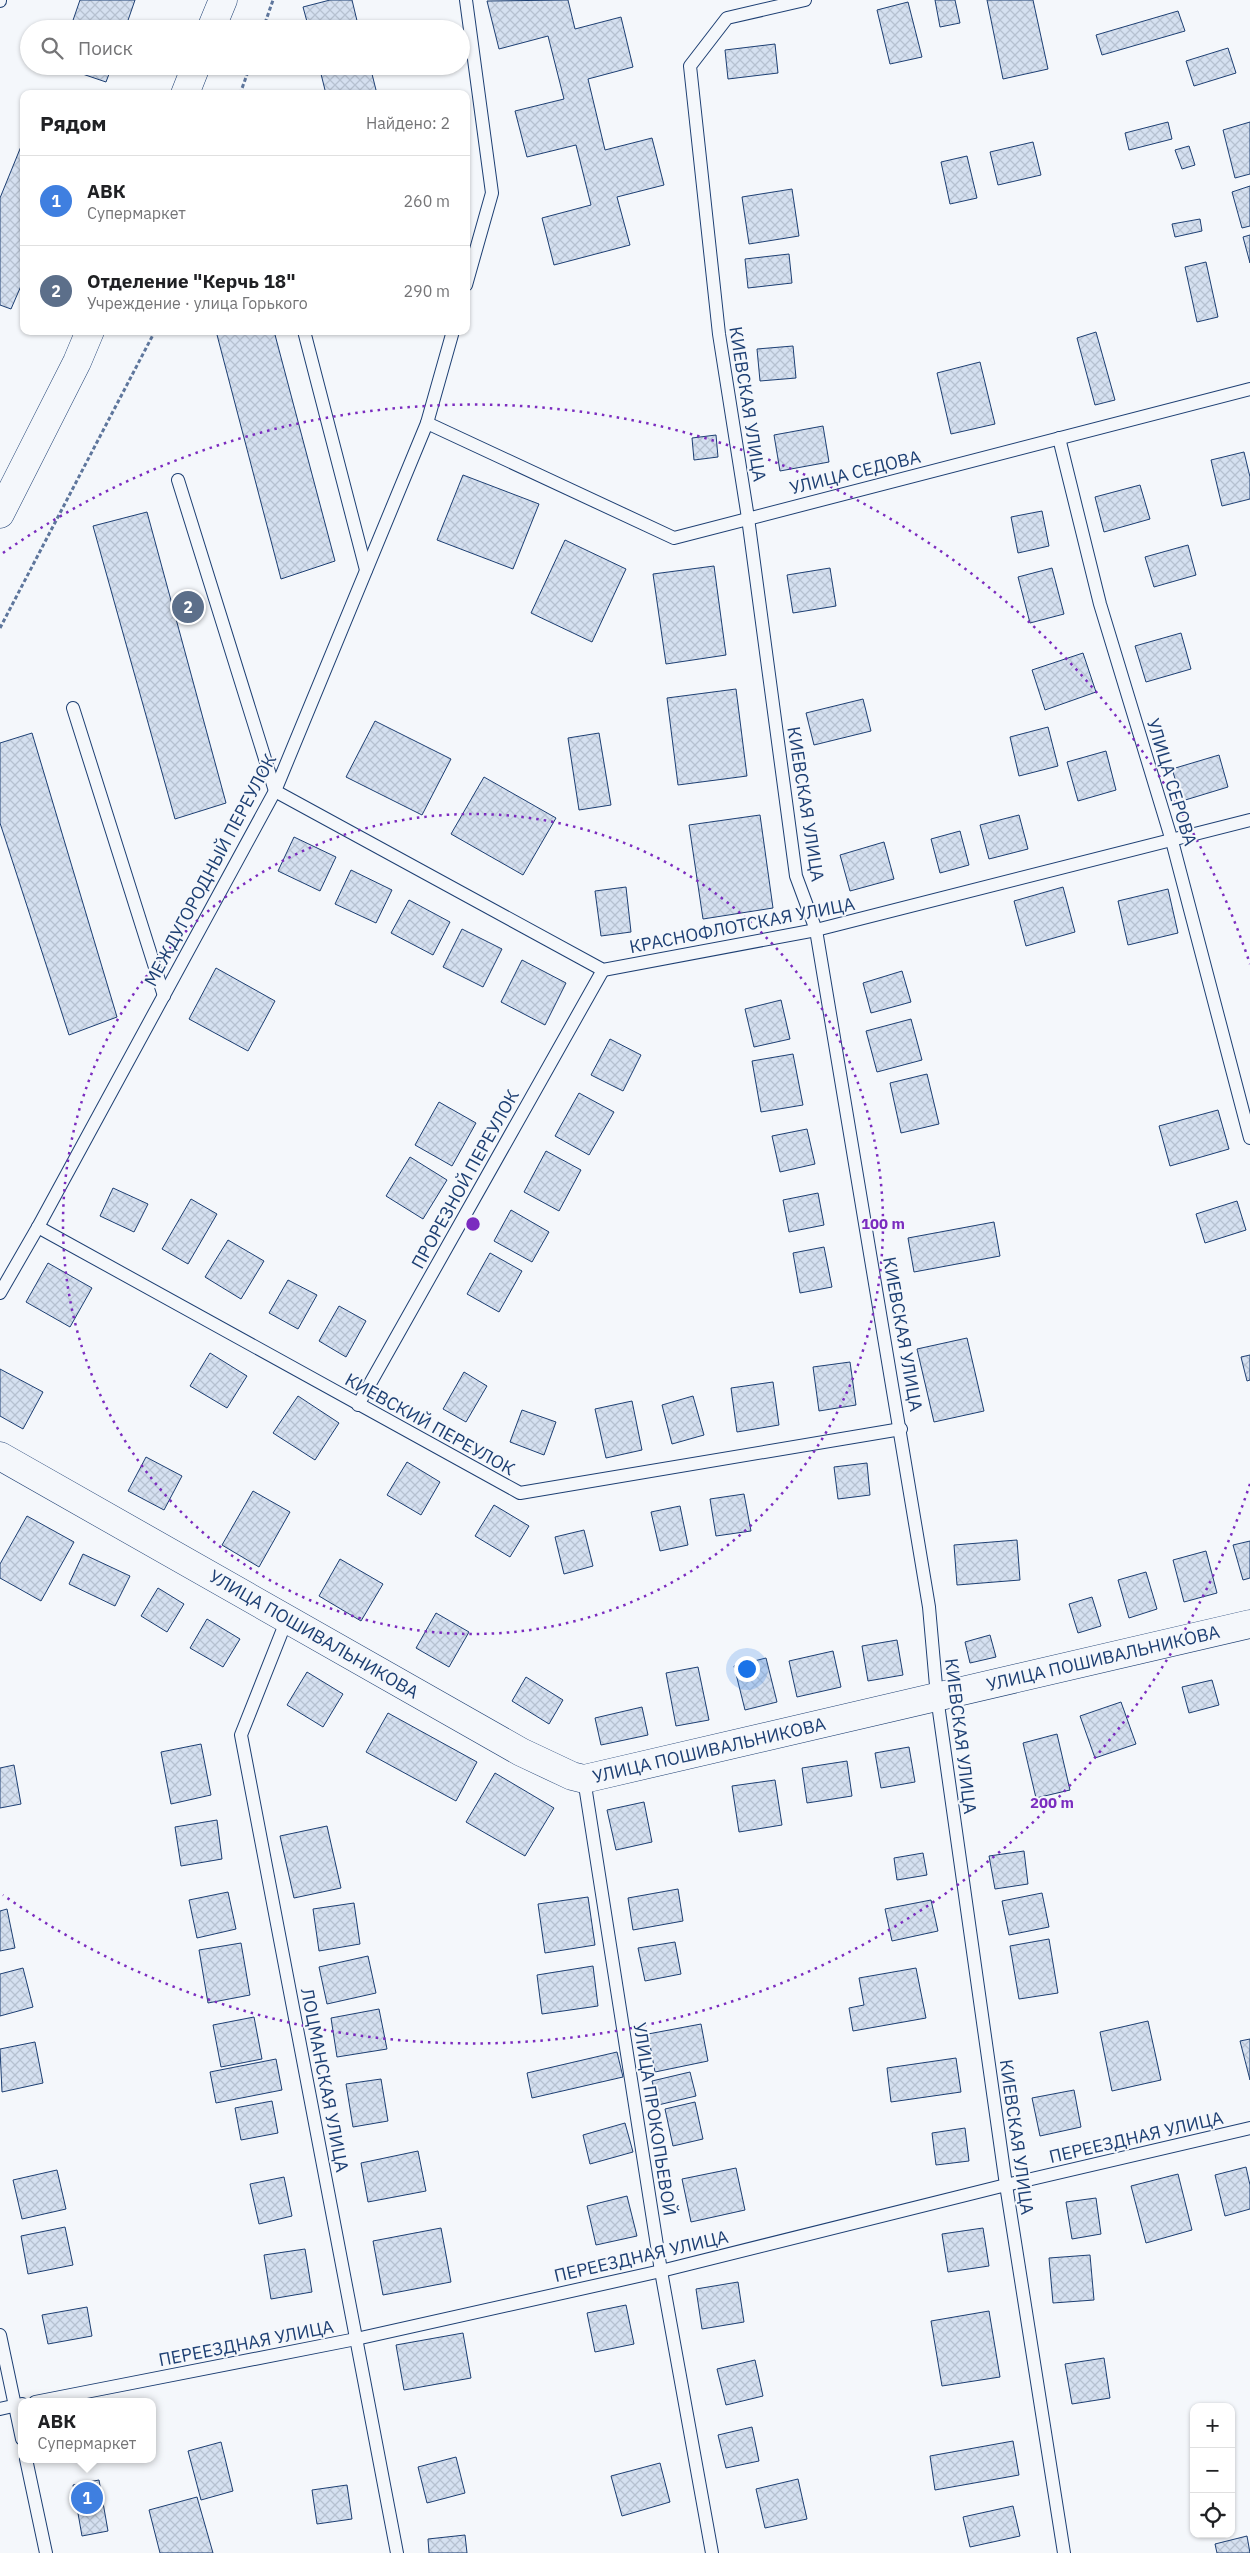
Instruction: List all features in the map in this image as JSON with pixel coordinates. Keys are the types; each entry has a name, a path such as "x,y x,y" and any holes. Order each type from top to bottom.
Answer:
{"main road":[{"path":"215,20 223,0"},
{"path":"187,90 192,75"},
{"path":"0,514 77,362 88,335"},
{"name":"УЛИЦА ПОШИВАЛЬНИКОВА","path":"0,1456 521,1752 572,1776 584,1779 1250,1624"}],"lane":[{"path":"466,0 469,20"},
{"name":"КИЕВСКАЯ УЛИЦА","path":"805,0 727,18 690,66 719,334 748,518 796,876 816,930 901,1429 929,1606 937,1697 1006,2185 1064,2553"},
{"path":"470,30 492,193 470,271"},
{"path":"305,335 366,570"},
{"name":"МЕЖДУГОРОДНЫЙ ПЕРЕУЛОК","path":"0,1294 274,791 427,423 452,335"},
{"name":"УЛИЦА СЕДОВА","path":"427,423 674,538 1250,389"},
{"name":"УЛИЦА СЕРОВА","path":"1058,438 1100,604 1172,841 1250,1138"},
{"path":"178,480 274,791 603,970"},
{"path":"74,708 164,996"},
{"name":"КРАСНОФЛОТСКАЯ УЛИЦА","path":"603,970 816,930 1250,820"},
{"name":"ПРОРЕЗНОЙ ПЕРЕУЛОК","path":"358,1405 603,970"},
{"name":"КИЕВСКИЙ ПЕРЕУЛОК","path":"38,1227 520,1493 901,1429"},
{"name":"ЛОЦМАНСКАЯ УЛИЦА","path":"287,1619 241,1735 397,2553"},
{"name":"УЛИЦА ПРОКОПЬЕВОЙ","path":"584,1779 661,2271 712,2553"},
{"name":"ПЕРЕЕЗДНАЯ УЛИЦА","path":"55,2398 356,2339 661,2271 1006,2185 1250,2128"},
{"path":"0,2335 18,2401"},
{"path":"0,2409 18,2405"},
{"path":"27,2463 46,2553"}],"path":[{"path":"266,20 273,0"},
{"path":"241,90 247,75"},
{"path":"0,628 153,335"}],"building":[{"path":"80,0 135,0 128,20 73,20"},
{"path":"330,0 352,0 357,20 307,20 303,7"},
{"path":"568,0 575,29 621,17 633,67 588,79 605,150 652,138 664,185 617,197 630,245 554,265 542,218 591,205 576,145 527,157 515,111 564,99 548,36 499,49 487,1"},
{"path":"935,0 955,0 960,23 940,27"},
{"path":"987,0 1033,0 1048,69 1003,79"},
{"path":"908,2 922,57 890,64 877,10"},
{"path":"1178,11 1185,31 1102,55 1096,35"},
{"path":"775,44 778,73 728,79 725,50"},
{"path":"1228,48 1236,73 1194,86 1186,61"},
{"path":"85,75 109,75 106,82"},
{"path":"321,75 372,75 376,90 325,90"},
{"path":"1168,122 1172,139 1129,150 1125,133"},
{"path":"1250,122 1250,174 1235,178 1223,130"},
{"path":"1033,142 1041,175 998,185 990,152"},
{"path":"1189,146 1195,165 1182,169 1175,150"},
{"path":"20,149 20,288 11,309 0,305 0,198"},
{"path":"967,156 977,198 950,204 941,162"},
{"path":"1250,186 1250,226 1242,228 1232,192"},
{"path":"792,189 799,236 749,244 742,197"},
{"path":"1200,219 1202,231 1175,237 1172,224"},
{"path":"1250,235 1250,263 1243,237"},
{"path":"789,254 792,283 748,288 745,259"},
{"path":"1206,262 1218,317 1197,322 1185,267"},
{"path":"1096,332 1115,400 1095,405 1077,338"},
{"path":"217,335 275,335 335,561 281,579"},
{"path":"793,346 796,378 760,381 757,349"},
{"path":"980,362 995,424 951,434 937,373"},
{"path":"823,426 829,462 780,471 774,435"},
{"path":"716,435 718,457 694,460 692,438"},
{"path":"1244,452 1250,477 1250,499 1222,506 1211,460"},
{"path":"463,475 539,504 513,569 437,540"},
{"path":"1140,485 1150,519 1104,532 1095,497"},
{"path":"1042,511 1049,546 1018,553 1011,517"},
{"path":"147,512 226,803 175,819 93,526"},
{"path":"565,540 626,569 592,642 531,613"},
{"path":"1188,545 1196,575 1154,587 1145,557"},
{"path":"714,566 726,655 666,664 653,574"},
{"path":"830,568 836,606 793,613 787,575"},
{"path":"1052,568 1064,614 1030,623 1018,577"},
{"path":"1181,633 1191,669 1146,682 1135,646"},
{"path":"1083,653 1096,692 1045,710 1032,670"},
{"path":"736,689 747,776 678,785 667,698"},
{"path":"863,699 871,731 814,745 806,713"},
{"path":"375,721 451,759 422,815 346,777"},
{"path":"1048,727 1058,766 1019,776 1010,737"},
{"path":"32,733 117,1017 69,1035 0,823 0,743"},
{"path":"599,733 611,805 579,810 568,738"},
{"path":"1106,751 1116,790 1078,801 1067,762"},
{"path":"1219,755 1228,787 1182,801 1172,769"},
{"path":"484,777 556,818 523,875 451,834"},
{"path":"760,815 773,908 703,919 689,825"},
{"path":"1019,815 1028,849 989,859 980,825"},
{"path":"960,831 969,865 940,873 931,839"},
{"path":"294,837 336,857 320,891 278,871"},
{"path":"884,842 894,879 850,891 840,855"},
{"path":"351,870 392,890 376,923 335,904"},
{"path":"626,887 631,932 601,936 595,891"},
{"path":"1063,887 1075,932 1026,946 1014,901"},
{"path":"1168,889 1178,933 1128,945 1118,901"},
{"path":"409,900 450,922 433,955 391,933"},
{"path":"462,929 502,949 483,987 443,967"},
{"path":"522,960 566,983 545,1025 501,1002"},
{"path":"216,968 275,1001 248,1051 189,1019"},
{"path":"902,971 911,1002 871,1013 863,983"},
{"path":"781,1000 790,1039 754,1047 745,1009"},
{"path":"911,1019 922,1060 877,1072 866,1031"},
{"path":"610,1039 641,1055 623,1091 591,1075"},
{"path":"793,1054 803,1105 761,1112 752,1061"},
{"path":"927,1074 939,1124 901,1133 890,1083"},
{"path":"579,1093 614,1112 589,1155 555,1136"},
{"path":"439,1102 476,1123 452,1166 415,1145"},
{"path":"1218,1110 1229,1149 1170,1166 1159,1126"},
{"path":"807,1129 815,1164 780,1172 772,1136"},
{"path":"546,1151 581,1170 559,1211 524,1192"},
{"path":"410,1157 447,1180 423,1219 386,1196"},
{"path":"113,1188 148,1204 134,1232 100,1216"},
{"path":"818,1193 824,1225 789,1232 783,1200"},
{"path":"191,1199 217,1214 188,1264 162,1249"},
{"path":"1237,1201 1246,1230 1205,1243 1196,1214"},
{"path":"511,1210 549,1232 532,1262 494,1241"},
{"path":"994,1222 1000,1256 914,1272 908,1238"},
{"path":"228,1240 264,1261 241,1299 205,1277"},
{"path":"824,1247 832,1287 800,1293 793,1253"},
{"path":"490,1253 522,1271 499,1312 467,1294"},
{"path":"48,1263 92,1288 70,1327 26,1302"},
{"path":"288,1280 317,1295 298,1329 269,1313"},
{"path":"339,1306 366,1321 346,1357 319,1341"},
{"path":"967,1338 984,1411 934,1422 917,1349"},
{"path":"210,1353 247,1376 227,1408 190,1386"},
{"path":"1250,1355 1250,1380 1247,1381 1241,1357"},
{"path":"850,1362 856,1405 819,1411 813,1367"},
{"path":"0,1369 43,1392 23,1429 0,1416"},
{"path":"464,1372 487,1386 466,1422 443,1409"},
{"path":"773,1382 779,1425 737,1432 731,1388"},
{"path":"298,1396 339,1423 315,1460 273,1433"},
{"path":"693,1396 704,1435 672,1444 662,1405"},
{"path":"632,1401 642,1450 606,1458 595,1409"},
{"path":"522,1410 556,1422 544,1455 510,1442"},
{"path":"146,1457 182,1476 164,1510 128,1491"},
{"path":"407,1462 440,1482 421,1515 387,1495"},
{"path":"867,1463 870,1495 838,1499 834,1467"},
{"path":"253,1491 290,1512 259,1567 222,1545"},
{"path":"744,1494 751,1531 716,1536 710,1499"},
{"path":"494,1505 529,1526 510,1557 475,1536"},
{"path":"680,1506 688,1545 660,1551 651,1512"},
{"path":"27,1516 74,1542 41,1601 0,1578 0,1564"},
{"path":"584,1530 593,1566 564,1574 555,1537"},
{"path":"1017,1540 1020,1580 957,1585 954,1545"},
{"path":"1250,1541 1250,1578 1243,1580 1233,1545"},
{"path":"1206,1551 1217,1593 1184,1602 1173,1560"},
{"path":"83,1554 130,1576 115,1606 69,1584"},
{"path":"340,1559 383,1584 361,1621 319,1596"},
{"path":"1146,1572 1157,1609 1129,1618 1118,1580"},
{"path":"158,1588 184,1604 167,1632 141,1616"},
{"path":"1092,1597 1101,1626 1078,1633 1069,1604"},
{"path":"436,1613 469,1632 449,1667 416,1648"},
{"path":"207,1619 240,1639 223,1667 190,1648"},
{"path":"990,1635 996,1657 970,1663 965,1642"},
{"path":"897,1640 903,1675 868,1681 862,1646"},
{"path":"833,1651 841,1687 797,1697 789,1661"},
{"path":"766,1658 777,1702 745,1710 734,1666"},
{"path":"698,1667 709,1720 676,1726 666,1673"},
{"path":"307,1672 343,1694 323,1727 287,1705"},
{"path":"526,1677 563,1700 549,1724 512,1701"},
{"path":"1212,1680 1219,1705 1189,1713 1182,1687"},
{"path":"1121,1702 1136,1744 1095,1758 1080,1716"},
{"path":"642,1707 648,1735 601,1745 595,1718"},
{"path":"388,1713 477,1762 456,1801 366,1752"},
{"path":"1057,1734 1070,1790 1036,1798 1023,1743"},
{"path":"201,1744 211,1795 171,1804 161,1752"},
{"path":"909,1747 915,1782 881,1788 875,1753"},
{"path":"847,1761 852,1796 807,1803 802,1768"},
{"path":"14,1765 21,1804 0,1808 0,1768"},
{"path":"495,1773 554,1808 525,1856 466,1822"},
{"path":"775,1780 782,1825 739,1832 732,1786"},
{"path":"644,1802 652,1842 616,1850 607,1810"},
{"path":"217,1820 222,1859 181,1866 175,1827"},
{"path":"327,1826 341,1888 294,1898 280,1836"},
{"path":"1024,1851 1028,1884 995,1889 989,1856"},
{"path":"923,1853 927,1875 897,1880 894,1858"},
{"path":"678,1889 683,1921 633,1930 628,1898"},
{"path":"228,1892 236,1929 197,1938 189,1900"},
{"path":"1042,1893 1049,1927 1009,1935 1002,1901"},
{"path":"588,1897 595,1945 545,1953 538,1904"},
{"path":"931,1900 938,1931 892,1941 885,1909"},
{"path":"354,1903 360,1944 319,1951 313,1909"},
{"path":"7,1909 15,1948 0,1951 0,1911"},
{"path":"1049,1939 1058,1993 1019,1999 1010,1946"},
{"path":"675,1942 681,1974 645,1981 638,1948"},
{"path":"241,1943 250,1995 208,2003 199,1950"},
{"path":"368,1956 376,1993 327,2004 319,1967"},
{"path":"593,1966 598,2006 542,2014 537,1975"},
{"path":"23,1968 33,2007 0,2016 0,1974"},
{"path":"916,1968 926,2018 853,2031 849,2008 864,2005 859,1978"},
{"path":"379,2009 387,2049 337,2057 331,2018"},
{"path":"254,2017 262,2059 221,2067 213,2025"},
{"path":"1148,2021 1161,2080 1112,2091 1100,2032"},
{"path":"701,2024 708,2061 655,2072 648,2034"},
{"path":"1250,2039 1250,2080 1240,2041"},
{"path":"35,2042 43,2083 2,2092 0,2049"},
{"path":"617,2052 623,2077 532,2098 527,2073"},
{"path":"956,2058 961,2092 891,2102 887,2068"},
{"path":"276,2059 282,2090 216,2103 210,2072"},
{"path":"690,2072 696,2096 658,2105 652,2081"},
{"path":"381,2079 388,2121 353,2127 346,2084"},
{"path":"1074,2090 1081,2127 1040,2136 1032,2098"},
{"path":"272,2101 278,2133 241,2140 235,2108"},
{"path":"695,2102 703,2139 673,2146 665,2109"},
{"path":"625,2123 633,2152 590,2164 583,2135"},
{"path":"965,2128 969,2161 936,2165 932,2133"},
{"path":"418,2151 426,2191 368,2202 361,2163"},
{"path":"1246,2167 1250,2185 1250,2209 1225,2216 1215,2175"},
{"path":"736,2168 745,2210 691,2222 682,2179"},
{"path":"57,2170 66,2209 22,2219 13,2180"},
{"path":"1178,2174 1192,2230 1146,2243 1131,2186"},
{"path":"284,2177 292,2216 259,2224 250,2184"},
{"path":"627,2196 637,2236 596,2245 587,2206"},
{"path":"1096,2198 1101,2234 1072,2239 1066,2202"},
{"path":"65,2227 73,2265 28,2274 21,2236"},
{"path":"441,2228 451,2282 383,2295 373,2241"},
{"path":"983,2228 989,2266 948,2272 942,2234"},
{"path":"305,2249 312,2292 271,2299 264,2255"},
{"path":"1090,2255 1094,2300 1053,2303 1049,2258"},
{"path":"738,2282 744,2322 702,2329 696,2289"},
{"path":"626,2305 634,2344 595,2352 587,2313"},
{"path":"87,2307 92,2336 48,2344 42,2315"},
{"path":"989,2311 1000,2377 942,2386 931,2321"},
{"path":"463,2333 471,2378 404,2390 396,2345"},
{"path":"1104,2358 1110,2398 1072,2404 1065,2364"},
{"path":"755,2360 763,2396 726,2405 717,2369"},
{"path":"752,2427 759,2461 726,2468 718,2435"},
{"path":"1013,2441 1019,2475 935,2490 930,2456"},
{"path":"221,2442 233,2491 201,2500 188,2451"},
{"path":"456,2457 465,2493 427,2503 418,2467"},
{"path":"660,2463 670,2502 622,2516 611,2476"},
{"path":"798,2479 807,2519 765,2528 756,2489"},
{"path":"99,2480 108,2531 82,2536 73,2485"},
{"path":"347,2485 352,2519 317,2524 312,2490"},
{"path":"197,2497 213,2553 160,2553 149,2510"},
{"path":"1013,2506 1020,2536 970,2547 963,2517"},
{"path":"465,2535 467,2553 429,2553 428,2539"},
{"path":"1247,2536 1250,2553 1217,2553 1215,2544"}],"place":[{"name":"Отделение \"Керчь 18\"","path":"188,607"},
{"name":"АВК","path":"87,2498"}]}
